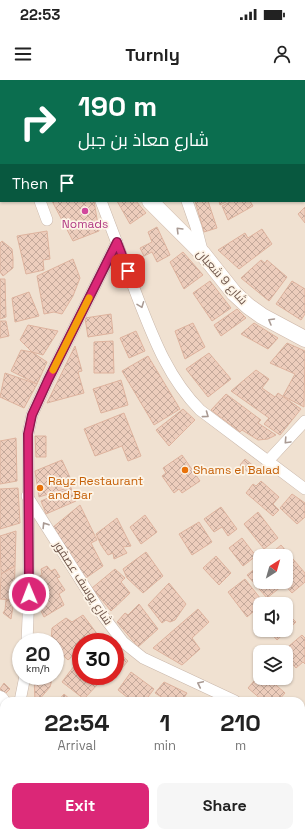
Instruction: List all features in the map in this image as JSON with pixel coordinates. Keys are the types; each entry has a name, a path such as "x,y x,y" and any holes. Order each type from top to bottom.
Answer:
{"street":[{"path":"40,202 46,220"},
{"path":"101,202 150,329 168,370 185,396 200,410 305,489"},
{"name":"شارع 9 شعبان","path":"151,202 203,254 234,293 248,306 267,319 305,339"},
{"path":"187,202 203,254"},
{"path":"27,633 29,594 27,496 28,434 32,415 117,242"},
{"path":"268,461 305,421"},
{"name":"شارع يوسف عصفور","path":"27,496 100,611 123,642 143,658 226,697"},
{"path":"21,697 23,685"}],"shaded area":[{"path":"0,202 305,202 305,697 0,697"}],"building":[{"path":"53,202 94,202 99,231 73,241"},
{"path":"118,202 137,202 146,213 130,224"},
{"path":"195,202 208,202 217,228 204,232"},
{"path":"219,202 226,202 220,205"},
{"path":"230,202 251,202 253,206 228,220 222,206"},
{"path":"305,207 305,223 298,214"},
{"path":"157,227 170,255 157,262 152,252 144,256 140,248 152,242 148,232"},
{"path":"262,229 272,244 239,269 218,250 245,233 248,238"},
{"path":"47,231 50,259 43,260 44,270 26,274 17,236"},
{"path":"2,241 12,249 13,258 13,268 3,276 0,272 0,243"},
{"path":"183,252 203,275 184,289 170,262"},
{"path":"73,259 80,278 73,296 62,314 54,312 44,314 37,276"},
{"path":"261,260 265,263 267,260 287,277 269,301 241,278"},
{"path":"0,279 5,279 6,317 0,319"},
{"path":"210,281 231,308 212,321 193,293"},
{"path":"292,281 305,289 305,314 301,320 276,304"},
{"path":"29,292 39,316 15,322 12,298"},
{"path":"237,309 246,318 221,336 214,325"},
{"path":"111,314 113,333 88,337 85,318"},
{"path":"0,321 6,321 9,336 0,338"},
{"path":"193,323 205,347 185,359 175,331"},
{"path":"254,323 278,338 268,349 241,334"},
{"path":"28,325 58,331 43,355 32,352 20,340"},
{"path":"136,331 145,351 129,358 120,338"},
{"path":"113,341 114,373 94,373 94,342"},
{"path":"287,343 305,351 304,407 283,396 295,374 270,363"},
{"path":"75,346 82,371 78,372 84,393 47,403"},
{"path":"21,350 32,352 47,362 37,384 11,371"},
{"path":"209,353 231,379 208,397 186,369"},
{"path":"148,356 180,409 154,425 122,371"},
{"path":"256,370 269,379 262,388 275,397 278,393 301,409 280,435 264,424 269,418 231,391"},
{"path":"5,373 37,384 24,408 0,397"},
{"path":"121,380 128,405 101,413 93,389"},
{"path":"226,394 261,420 258,423 276,435 268,439 258,440 242,430 240,432 211,410"},
{"path":"183,409 195,420 169,446 156,430"},
{"path":"124,413 141,456 128,461 122,446 95,456 84,429"},
{"path":"35,436 46,436 46,457 36,457"},
{"path":"16,438 17,481 0,484 0,441"},
{"path":"182,455 200,481 182,493 179,489 174,493 162,476 166,473 163,468"},
{"path":"245,459 255,467 249,473 240,465"},
{"path":"62,460 74,486 39,497 35,471"},
{"path":"261,481 279,497 273,504 279,510 273,516 246,493 253,484 256,486"},
{"path":"18,488 20,523 0,529 0,489"},
{"path":"71,488 76,501 46,514 41,501"},
{"path":"292,494 305,503 305,517 297,524 280,508"},
{"path":"80,505 97,540 91,543 103,566 83,580 52,528"},
{"path":"221,507 237,529 228,536 222,527 214,532 204,519"},
{"path":"258,512 278,538 264,549 244,524"},
{"path":"145,515 157,532 141,544 130,527"},
{"path":"117,518 131,546 123,547 127,553 114,559 113,553 108,555 96,534"},
{"path":"199,522 212,542 192,555 179,534"},
{"path":"16,531 15,566 1,574 0,536"},
{"path":"242,538 253,552 253,558 243,566 229,548"},
{"path":"281,545 284,549 276,549"},
{"path":"146,552 163,576 143,593 127,578 123,569"},
{"path":"216,556 231,573 219,585 203,568"},
{"path":"293,559 305,573 305,582 292,593 288,589 293,589"},
{"path":"15,566 14,600 0,599 1,574"},
{"path":"47,566 51,571 55,569 60,577 57,578 65,590 59,594 64,605 44,617 32,593 39,588 33,579 42,575 41,569"},
{"path":"115,569 125,578 121,582 130,593 111,611 92,588"},
{"path":"253,570 253,582 247,575"},
{"path":"245,579 259,597 253,597 253,612 247,617 228,592"},
{"path":"169,583 186,604 175,620 170,622 166,620 162,623 148,605"},
{"path":"259,589 278,589 268,597 266,597"},
{"path":"6,600 14,600 11,619 3,613 5,610"},
{"path":"139,604 158,629 138,647 117,622 125,613 128,615"},
{"path":"198,609 209,622 192,638 200,649 182,665 153,648"},
{"path":"83,615 96,633 72,633 72,657 68,660 64,656 64,633 52,633 52,628 66,618 72,622"},
{"path":"302,635 305,638 305,664 303,662 296,668 293,665 293,645 290,645"},
{"path":"124,657 128,661 124,666"},
{"path":"72,669 72,685 97,685 86,697 81,697 64,684 64,679"},
{"path":"131,672 154,689 148,697 127,697 118,690 122,685 124,685 124,682"},
{"path":"164,682 187,693 184,697 162,697 155,693"},
{"path":"253,682 253,685 276,685 285,693 282,697 258,697 248,688"},
{"path":"4,683 10,689 5,694 0,689"},
{"path":"34,685 51,685 50,687 41,697 35,697"}],"slow traffic":[{"path":"53,370 89,298"}],"place":[{"name":"Nomads","path":"85,211"},
{"name":"Shams el Balad","path":"185,470"},
{"name":"Rayz Restaurant and Bar","path":"40,488"}],"route":[{"path":"29,594 27,496 28,434 32,415 117,242 128,271"}]}
